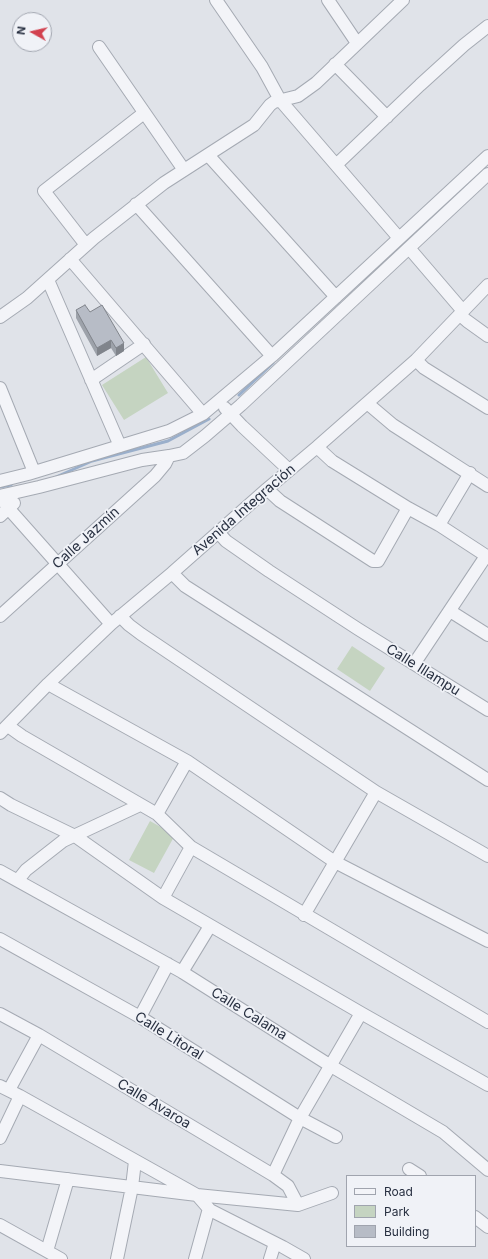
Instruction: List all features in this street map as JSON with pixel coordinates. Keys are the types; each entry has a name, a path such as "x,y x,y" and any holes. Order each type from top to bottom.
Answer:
{"street":[{"path":"216,0 262,67 280,100 400,238"},
{"path":"328,0 357,43"},
{"path":"0,317 27,298 86,245 164,182 254,126 270,105 280,100 298,96 316,83 403,0"},
{"path":"336,165 464,45 488,26"},
{"path":"99,47 184,170"},
{"path":"335,64 387,117"},
{"path":"86,245 44,191 144,113"},
{"path":"208,155 336,297"},
{"path":"0,481 170,431 203,414 272,356 488,156"},
{"path":"488,174 230,414 183,453 142,460 0,496 5,513 115,620 129,625 376,792 488,856"},
{"path":"136,204 272,356"},
{"path":"409,248 467,321 488,336"},
{"path":"70,259 203,414"},
{"path":"48,280 120,446"},
{"name":"Avenida Integración","path":"4,729 48,684 115,620 172,573 289,470 318,447 416,360 488,285"},
{"path":"91,380 144,344"},
{"path":"416,360 424,368 488,408"},
{"path":"0,388 3,400 31,473 28,486 5,513"},
{"path":"219,400 230,414 289,470"},
{"path":"368,403 393,424 488,486"},
{"path":"318,447 332,461 408,508 439,525 487,556 414,664"},
{"name":"Calle Jazmín","path":"0,616 155,476 165,464 169,456"},
{"path":"439,525 470,473"},
{"path":"267,489 280,501 374,561 378,561 408,508"},
{"name":"Calle Illampu","path":"218,532 233,547 358,629 488,710"},
{"path":"172,573 185,586 488,780"},
{"path":"450,611 488,635"},
{"path":"48,684 187,761 335,862 488,941"},
{"path":"4,729 22,736 157,814 191,847 304,915 488,1022"},
{"path":"157,814 187,761"},
{"path":"304,915 376,792"},
{"path":"0,798 11,805 75,836 163,898 361,1013 488,1084"},
{"path":"18,880 26,870 63,841 140,805"},
{"path":"163,898 191,847"},
{"name":"Calle Calama","path":"0,872 18,880 182,972 331,1066 443,1132 488,1170"},
{"path":"182,972 210,926"},
{"name":"Calle Litoral","path":"0,939 140,1017 300,1118 336,1137"},
{"path":"140,1017 168,964"},
{"path":"273,1175 300,1118 361,1013"},
{"name":"Calle Avaroa","path":"0,1014 39,1035 273,1175 288,1186 298,1205"},
{"path":"39,1035 4,1088 197,1195 210,1210 304,1259"},
{"path":"0,1138 20,1096"},
{"path":"117,1259 132,1188 135,1161"},
{"path":"410,1169 419,1175"},
{"path":"0,1171 132,1188 298,1205 332,1193"},
{"path":"47,1251 68,1180"},
{"path":"195,1259 208,1212 210,1210"},
{"path":"476,1218 488,1227"},
{"path":"0,1225 61,1259"},
{"path":"270,1259 275,1243"}],"green space":[{"path":"146,357 168,393 124,420 102,385"},
{"path":"352,646 385,668 370,691 337,669"},
{"path":"150,821 175,835 154,873 129,860"}],"building":[{"path":"85,305 90,312 102,305 124,343 116,348 111,340 97,348 76,310"}],"waterway":[{"path":"239,395 273,363"},
{"path":"56,477 92,461 168,441 209,419"},
{"path":"0,487 11,485"}]}
